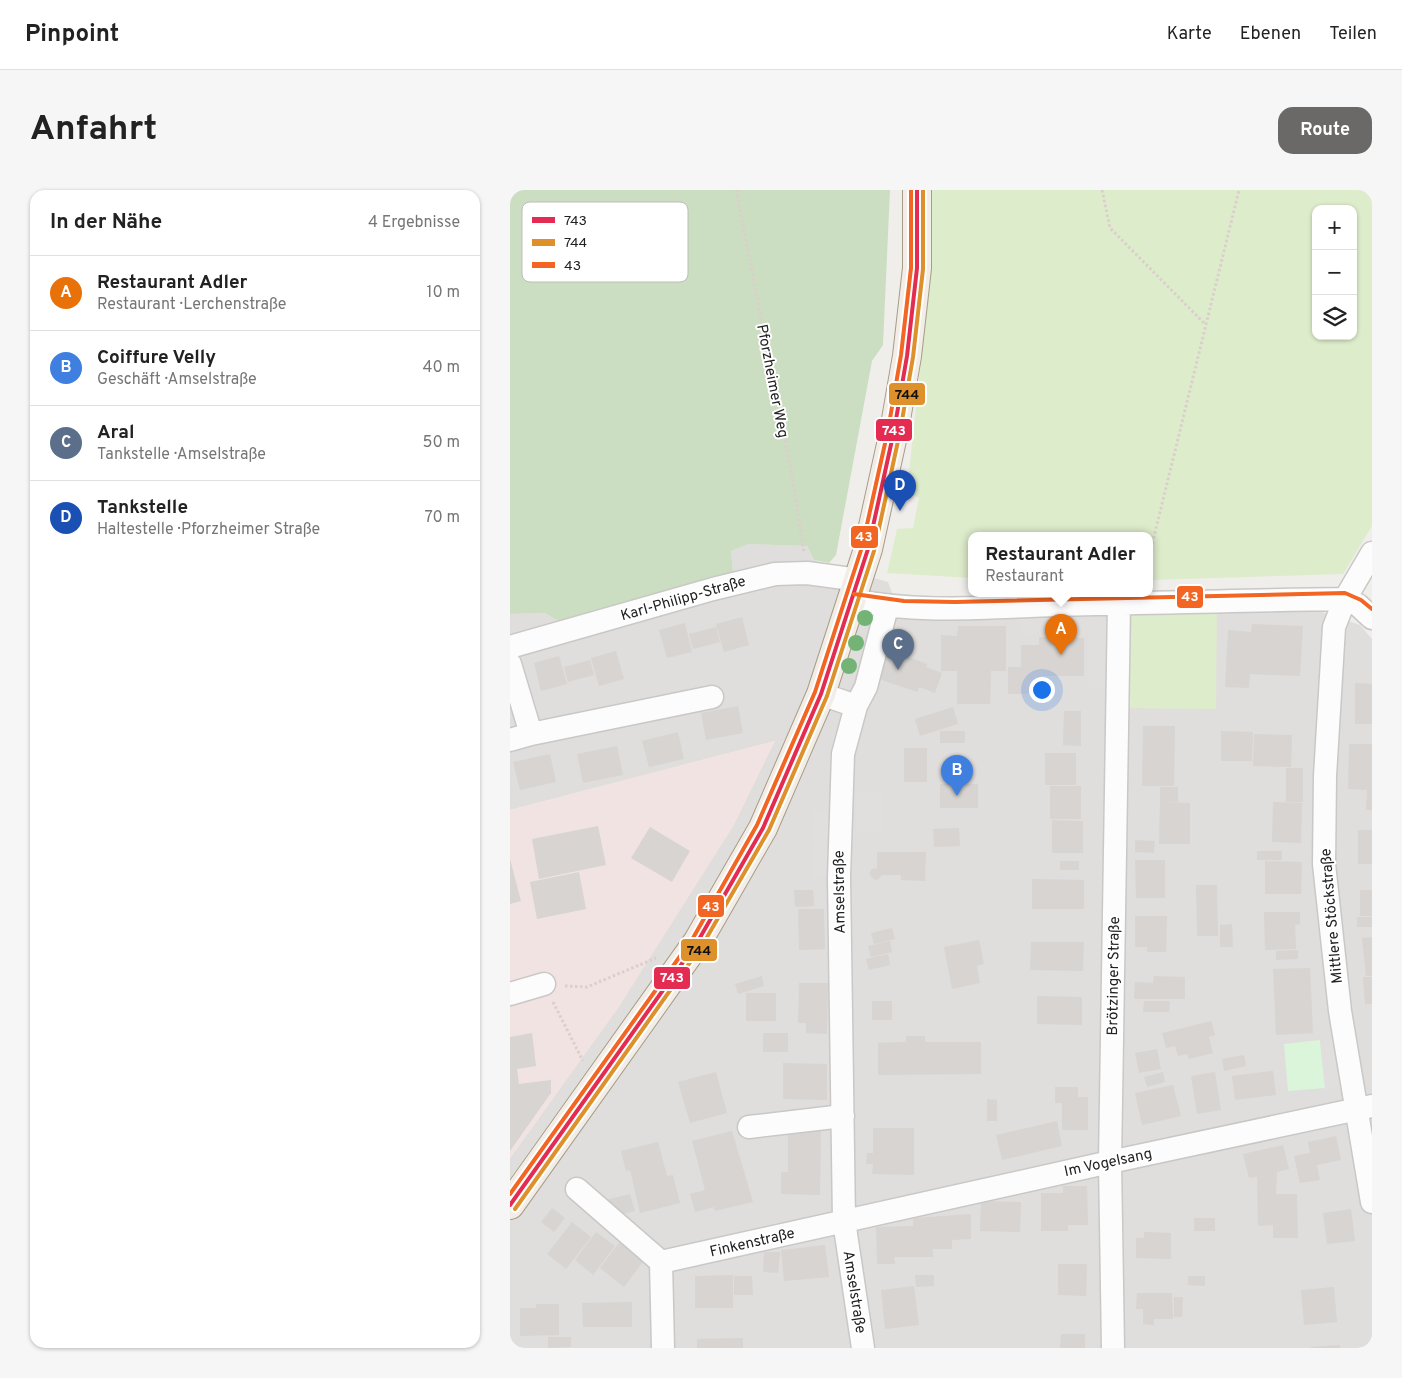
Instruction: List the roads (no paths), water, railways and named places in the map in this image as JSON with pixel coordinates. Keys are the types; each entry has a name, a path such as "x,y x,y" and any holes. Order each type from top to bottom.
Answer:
{"main road":[{"path":"510,1205 596,1087 698,941 763,828 820,694 856,590 894,431 907,356 917,268 917,190"}],"street":[{"name":"Mittlere Stöckstraße","path":"1372,553 1345,599 1334,627 1325,776 1324,864 1340,1011 1365,1108 1372,1202"},
{"name":"Karl-Philipp-Straße","path":"510,647 750,579 775,574 807,574 856,590 887,607 951,608 1345,599"},
{"path":"1345,599 1358,605 1372,618"},
{"name":"Brötzinger Straße","path":"1113,1348 1110,1162 1119,604"},
{"name":"Amselstraße","path":"864,1348 844,1221 839,845 843,754 856,706 866,687 887,607"},
{"path":"510,664 520,737 712,698"},
{"path":"820,694 856,706"},
{"path":"510,994 544,984"},
{"name":"Im Vogelsang","path":"844,1221 1365,1108"},
{"path":"748,1127 843,1116"},
{"path":"577,1189 660,1262 663,1348"},
{"name":"Finkenstraße","path":"660,1262 844,1221"}],"place":[{"name":"Tankstelle","path":"900,511"},
{"name":"Restaurant Adler","path":"1061,655"},
{"name":"Aral","path":"898,670"},
{"name":"Coiffure Velly","path":"957,796"}]}
